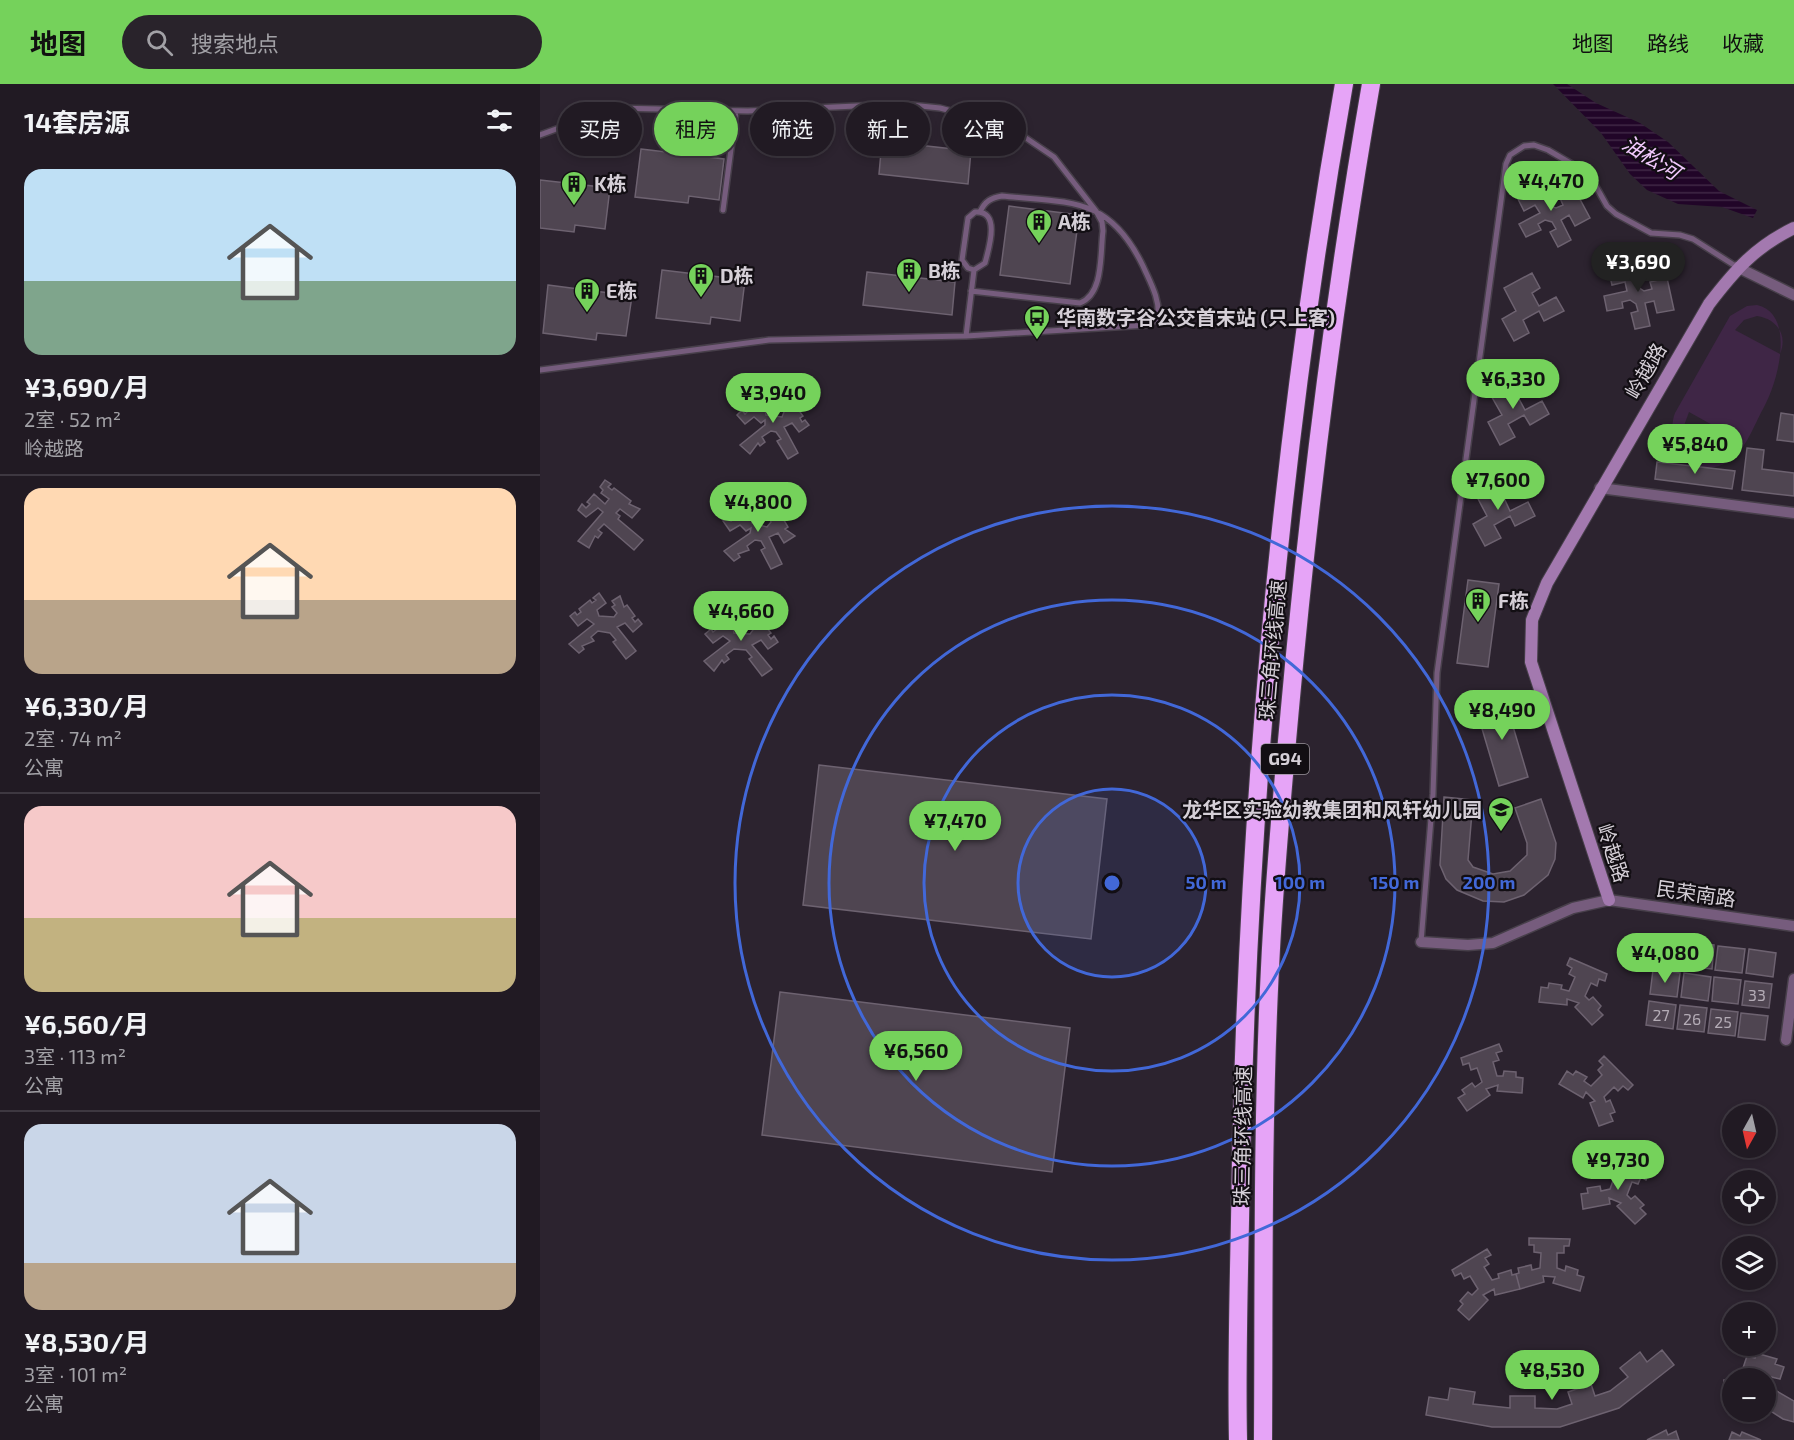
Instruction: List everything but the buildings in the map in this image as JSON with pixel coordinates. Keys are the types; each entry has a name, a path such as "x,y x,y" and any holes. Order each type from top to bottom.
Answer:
{"highway":[{"name":"珠三角环线高速","path":"1237,1440 1244,1013 1257,800 1272,624 1292,435 1321,216 1344,84"},
{"name":"珠三角环线高速","path":"1263,1440 1264,1141 1269,978 1284,778 1302,570 1325,377 1348,218 1371,84"},
{"path":"1263,1339 1273,1440"}],"street":[{"name":"岭越路","path":"1608,900 1536,682 1530,642 1538,600 1690,332 1737,267 1769,242 1794,228"},
{"path":"1737,267 1794,295"},
{"path":"1600,488 1794,513"},
{"name":"民荣南路","path":"1421,942 1468,945 1493,943 1573,908 1608,900 1794,926"},
{"path":"1786,1040 1794,979"}],"lane":[{"path":"738,111 901,104 940,108 968,114 1011,130 1054,157 1102,222 1103,231 1095,290 1089,299 1080,303 971,291"},
{"path":"540,135 614,108 654,109"},
{"path":"1421,942 1433,784 1437,673 1506,164 1510,155 1524,146 1534,145 1548,150 1589,174 1607,206 1616,214 1651,233 1693,238 1737,267"},
{"path":"723,210 730,156"},
{"path":"540,370 769,340 966,336 1149,325 1158,318 1159,306 1155,290 1138,256 1113,221 1096,211 1071,203 1002,196 984,203 980,212 968,218 962,254 964,265 974,270"},
{"path":"974,270 986,263 991,226 989,217 980,212"},
{"path":"966,336 974,270"}],"shaded area":[{"path":"1757,305 1769,310 1776,320 1779,329 1770,321 1757,316 1744,320 1735,330 1780,354 1775,380 1748,438 1734,458 1715,467 1693,464 1684,457 1673,437 1672,425 1675,413 1730,316 1747,306","holes":["1689,412 1734,437 1722,452 1709,456 1690,449 1682,431"]}],"water":[{"name":"油松河","path":"1553,84 1567,84 1596,103 1640,123 1668,142 1719,191 1757,210 1753,218 1722,207 1678,204 1647,190 1630,174 1601,133"}],"place":[{"name":"K栋","path":"574,207"},
{"name":"A栋","path":"1039,245"},
{"name":"B栋","path":"909,294"},
{"name":"D栋","path":"701,299"},
{"name":"E栋","path":"587,314"},
{"name":"华南数字谷公交首末站 (只上客)","path":"1037,341"},
{"name":"F栋","path":"1478,624"},
{"name":"龙华区实验幼教集团和风轩幼儿园","path":"1501,833"}]}
